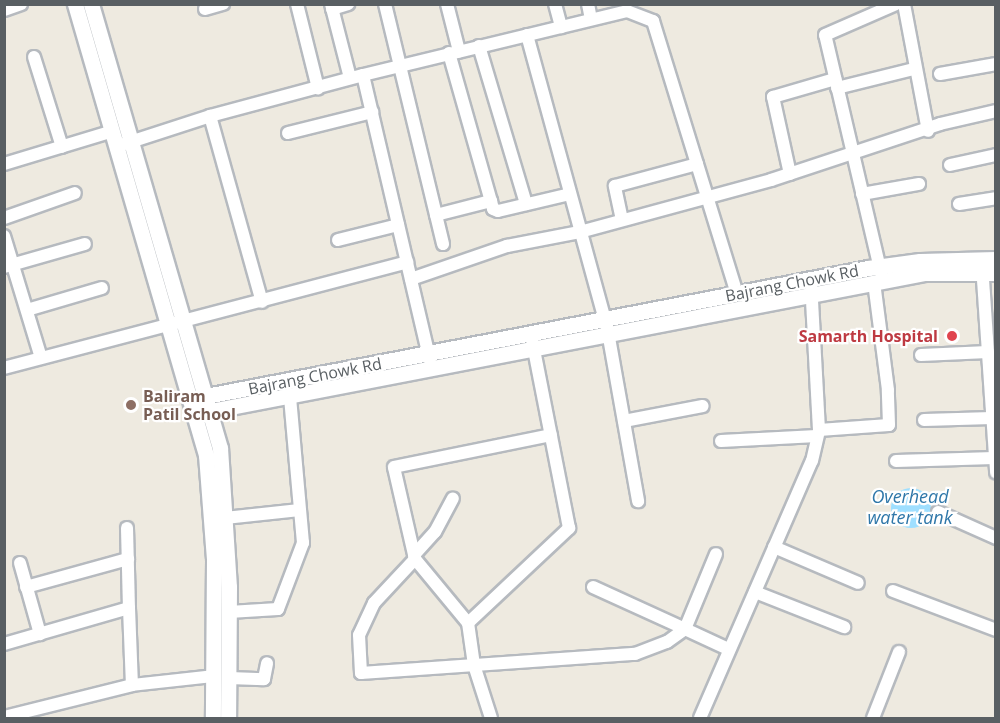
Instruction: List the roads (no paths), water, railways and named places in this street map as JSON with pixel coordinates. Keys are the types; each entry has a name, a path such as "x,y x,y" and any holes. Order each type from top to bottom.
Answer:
{"street":[{"path":"4,10 21,4"},
{"path":"75,4 113,131 124,144"},
{"path":"92,4 124,144 177,323 208,404 220,448 229,612 222,677 213,718"},
{"path":"205,9 223,4"},
{"path":"297,4 318,88"},
{"path":"348,4 331,7 372,112 430,361"},
{"path":"385,4 443,244"},
{"path":"447,4 454,52 491,201 498,211 570,194"},
{"path":"555,4 561,27"},
{"path":"588,4 591,19"},
{"path":"721,441 889,425 879,276 825,35 896,4"},
{"path":"904,4 914,69 928,131"},
{"path":"124,144 210,116 454,52 561,27 627,8 653,21 737,294"},
{"path":"527,35 606,326 638,501"},
{"path":"479,46 526,204"},
{"path":"34,57 62,147"},
{"path":"940,74 996,64"},
{"path":"790,174 773,97 914,69"},
{"path":"411,279 507,246 580,232 708,197 928,131 940,124 996,111"},
{"path":"288,133 372,112"},
{"path":"210,116 262,302"},
{"path":"4,164 113,131"},
{"path":"950,165 996,155"},
{"path":"621,220 615,186 697,164"},
{"path":"862,194 919,184"},
{"path":"4,218 75,192"},
{"path":"959,204 996,198"},
{"path":"436,215 491,201"},
{"path":"338,240 398,225"},
{"path":"4,236 9,266 27,310 41,358"},
{"path":"9,266 85,244"},
{"path":"4,368 407,262"},
{"path":"989,266 988,352 996,473"},
{"name":"Bajrang Chowk Rd","path":"606,326 737,294 879,276 989,266"},
{"path":"700,718 728,649 812,461 818,433 811,286"},
{"name":"Bajrang Chowk Rd","path":"194,409 208,404 811,286"},
{"path":"27,310 102,288"},
{"path":"177,323 194,409 206,455 222,677 228,718"},
{"path":"468,623 569,528 533,341"},
{"path":"921,355 988,352"},
{"name":"Bajrang Chowk Rd","path":"208,404 290,396 430,361"},
{"path":"229,612 278,609 303,543 290,396"},
{"path":"624,421 703,406"},
{"path":"924,420 992,418"},
{"path":"491,718 474,665 468,623 414,557 394,466 551,435"},
{"path":"896,460 994,458"},
{"path":"453,498 435,532 374,603 359,635 361,673 635,654 667,642 685,629 716,554"},
{"path":"225,518 300,510"},
{"path":"938,512 996,538"},
{"path":"127,528 132,685"},
{"path":"774,547 858,584"},
{"path":"26,587 128,559"},
{"path":"20,563 40,634"},
{"path":"593,587 728,649"},
{"path":"893,591 996,630"},
{"path":"755,592 844,627"},
{"path":"4,644 129,608"},
{"path":"873,718 899,652"},
{"path":"4,717 36,714 132,685 222,677 264,679 267,663"}],"water":[{"name":"Overhead water tank","path":"911,488 925,494 931,508 925,522 911,528 897,522 891,508 897,494"}],"place":[{"name":"Samarth Hospital","path":"952,336"},
{"name":"Baliram Patil School","path":"131,405"}]}
